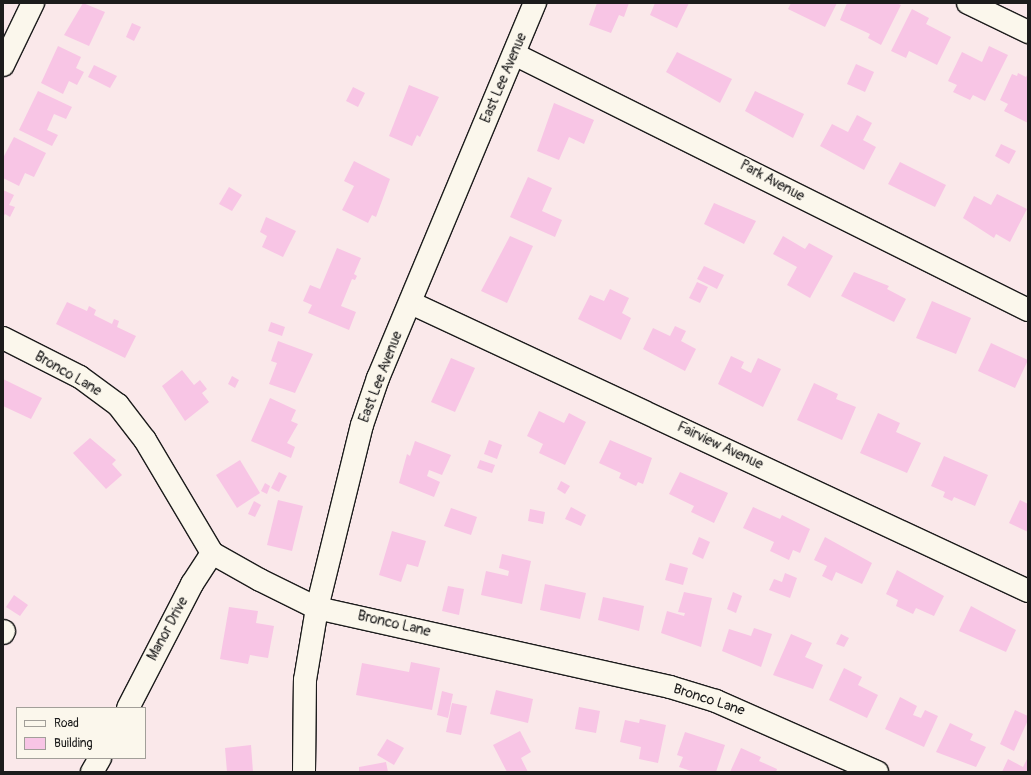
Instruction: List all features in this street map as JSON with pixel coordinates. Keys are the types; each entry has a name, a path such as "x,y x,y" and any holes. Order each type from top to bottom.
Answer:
{"street":[{"path":"3,65 34,3"},
{"name":"East Lee Avenue","path":"304,772 306,680 317,608 362,425 378,378 411,303 535,3"},
{"path":"968,3 1028,32"},
{"name":"Park Avenue","path":"514,54 1028,310"},
{"name":"Fairview Avenue","path":"411,303 1028,591"},
{"name":"Bronco Lane","path":"3,338 80,377 118,405 145,440 212,553 317,608 710,699 755,716 876,772"},
{"name":"Manor Drive","path":"129,707 192,584 212,553"},
{"path":"92,772 99,759"}],"building":[{"path":"83,3 105,12 89,46 64,35"},
{"path":"597,3 629,3 624,17 619,15 611,33 589,25"},
{"path":"655,3 689,3 677,28 650,15"},
{"path":"791,3 837,3 825,27 788,9"},
{"path":"847,3 896,3 901,5 881,45 868,38 870,34 840,20"},
{"path":"912,9 929,18 926,24 951,37 937,65 909,51 906,58 891,51"},
{"path":"132,23 141,27 134,41 126,37"},
{"path":"58,46 81,57 76,68 84,72 77,85 69,81 63,94 41,83"},
{"path":"989,46 1008,55 985,101 973,95 970,100 953,92 957,85 948,81 962,52 982,62"},
{"path":"677,52 732,79 720,103 666,72"},
{"path":"856,64 874,72 865,92 847,84"},
{"path":"94,65 117,76 110,88 88,77"},
{"path":"1018,73 1026,77 1028,73 1028,123 1004,111 1008,104 1000,100 1012,74 1017,76"},
{"path":"409,85 439,97 420,137 417,135 412,146 389,136"},
{"path":"353,87 365,93 358,107 346,101"},
{"path":"38,91 72,107 66,119 54,114 47,130 58,135 52,146 19,130"},
{"path":"755,91 804,114 793,138 745,111"},
{"path":"554,103 594,120 584,144 569,137 559,160 537,151"},
{"path":"857,115 872,123 863,140 876,147 864,170 820,146 832,124 848,132"},
{"path":"14,137 46,153 34,177 25,173 19,186 3,178 3,158"},
{"path":"1001,144 1016,151 1009,164 995,156"},
{"path":"354,161 390,179 376,217 372,215 368,223 342,210 354,186 344,181"},
{"path":"900,162 946,185 935,207 888,184"},
{"path":"528,177 552,188 542,211 562,220 555,237 510,217"},
{"path":"229,187 242,195 232,211 219,204"},
{"path":"3,190 14,195 9,205 15,207 10,217 5,214 3,217"},
{"path":"997,194 1027,209 1010,242 996,234 994,238 963,218 974,196 991,205"},
{"path":"714,203 756,221 744,244 704,224"},
{"path":"266,217 296,231 283,257 262,247 267,236 260,232"},
{"path":"510,236 533,246 507,303 481,291"},
{"path":"783,236 805,249 809,243 833,256 810,298 787,285 797,267 773,254"},
{"path":"337,248 361,258 354,274 357,276 355,280 352,279 341,306 356,312 349,330 308,313 312,305 303,301 310,285 320,289"},
{"path":"704,266 724,275 717,289 697,279"},
{"path":"854,272 889,286 887,289 906,299 894,322 841,296"},
{"path":"697,282 708,287 700,303 689,298"},
{"path":"610,289 629,298 622,313 631,318 621,340 578,319 590,295 604,301"},
{"path":"932,301 971,318 956,354 916,338"},
{"path":"67,302 87,311 89,306 96,310 94,315 112,324 114,319 119,321 117,327 136,336 125,358 56,324"},
{"path":"271,322 285,327 282,336 268,331"},
{"path":"675,326 686,331 681,341 696,349 685,371 643,349 653,328 670,336"},
{"path":"278,341 313,354 295,393 269,384 277,363 271,361"},
{"path":"991,343 1028,360 1015,388 978,371"},
{"path":"731,356 744,362 741,368 751,373 758,358 781,369 763,407 718,384"},
{"path":"451,358 475,368 455,412 431,402"},
{"path":"182,370 194,385 200,380 207,389 202,393 209,402 185,421 162,386"},
{"path":"232,376 239,380 235,388 228,384"},
{"path":"3,379 42,398 31,419 3,406"},
{"path":"814,383 838,394 836,399 856,407 842,440 797,420"},
{"path":"270,398 296,410 291,421 298,424 287,443 295,447 291,458 251,441"},
{"path":"539,411 564,423 569,413 586,422 565,465 539,453 543,444 527,436"},
{"path":"878,413 900,423 896,432 921,443 907,473 860,453"},
{"path":"90,438 116,460 112,464 122,475 106,489 73,453"},
{"path":"489,440 502,445 497,459 484,454"},
{"path":"610,440 652,458 643,484 638,482 636,486 619,478 621,473 599,463"},
{"path":"415,441 451,455 442,475 429,470 427,476 440,482 434,497 399,483 407,454 410,456"},
{"path":"944,456 988,475 975,506 954,497 952,501 943,497 945,492 931,486"},
{"path":"240,460 260,493 237,508 216,475"},
{"path":"480,460 495,465 492,473 477,468"},
{"path":"279,472 287,476 279,492 271,488"},
{"path":"680,472 728,493 714,523 691,512 694,506 669,494"},
{"path":"561,481 570,486 565,494 557,489"},
{"path":"265,483 270,486 267,494 261,491"},
{"path":"278,500 303,506 292,551 267,545"},
{"path":"1020,500 1028,504 1028,532 1009,523"},
{"path":"254,501 261,505 255,517 248,514"},
{"path":"571,507 586,515 581,526 565,519"},
{"path":"753,507 780,519 782,515 810,529 800,553 793,550 789,560 770,551 774,542 743,528"},
{"path":"451,508 477,517 471,535 444,526"},
{"path":"530,509 545,512 543,524 528,521"},
{"path":"392,531 426,541 418,567 407,564 401,582 379,575"},
{"path":"699,537 710,542 703,559 692,554"},
{"path":"825,537 872,563 862,584 836,572 832,581 822,576 827,566 814,560"},
{"path":"502,554 531,561 522,604 481,595 486,571 508,576 509,571 499,568"},
{"path":"670,563 688,568 683,585 665,580"},
{"path":"897,570 944,596 934,616 916,608 913,614 896,606 898,600 886,594"},
{"path":"785,573 797,578 790,598 769,590 774,579 782,582"},
{"path":"545,584 586,593 580,619 540,610"},
{"path":"448,586 464,589 459,615 442,611"},
{"path":"684,592 712,598 701,647 661,633 667,611 684,616 685,613 678,612"},
{"path":"733,592 742,596 736,613 727,609"},
{"path":"14,595 28,605 20,616 6,607"},
{"path":"603,597 644,606 639,631 598,620"},
{"path":"971,606 1016,630 1006,652 959,631"},
{"path":"229,607 258,611 256,623 274,626 268,658 250,655 248,664 220,659"},
{"path":"754,628 772,634 761,667 722,651 729,629 751,636"},
{"path":"791,634 812,643 805,657 823,665 813,689 773,675"},
{"path":"841,634 849,638 844,647 836,644"},
{"path":"411,662 440,668 432,710 356,695 362,663 409,672"},
{"path":"844,668 862,677 858,685 878,695 867,718 829,700"},
{"path":"496,690 533,699 528,723 490,714"},
{"path":"442,691 453,694 448,718 437,715"},
{"path":"900,697 917,706 913,715 921,718 925,710 938,716 924,747 885,729"},
{"path":"452,703 467,706 461,735 446,732"},
{"path":"579,707 600,711 596,733 575,729"},
{"path":"1015,710 1028,716 1028,720 1014,751 1000,744"},
{"path":"640,719 666,725 658,763 639,759 641,747 620,742 625,720 639,723"},
{"path":"950,723 973,734 970,740 986,747 976,767 936,752"},
{"path":"520,731 531,752 521,758 528,772 507,772 493,745"},
{"path":"685,732 725,745 716,772 694,772 679,767 683,757 677,755"},
{"path":"387,739 404,748 394,765 377,755"},
{"path":"251,745 253,772 227,772 225,748"},
{"path":"741,748 761,757 759,761 777,769 776,772 730,772"},
{"path":"1028,757 1028,772 1002,772 1008,759 1023,767"},
{"path":"386,762 388,772 359,772 359,767"}]}
